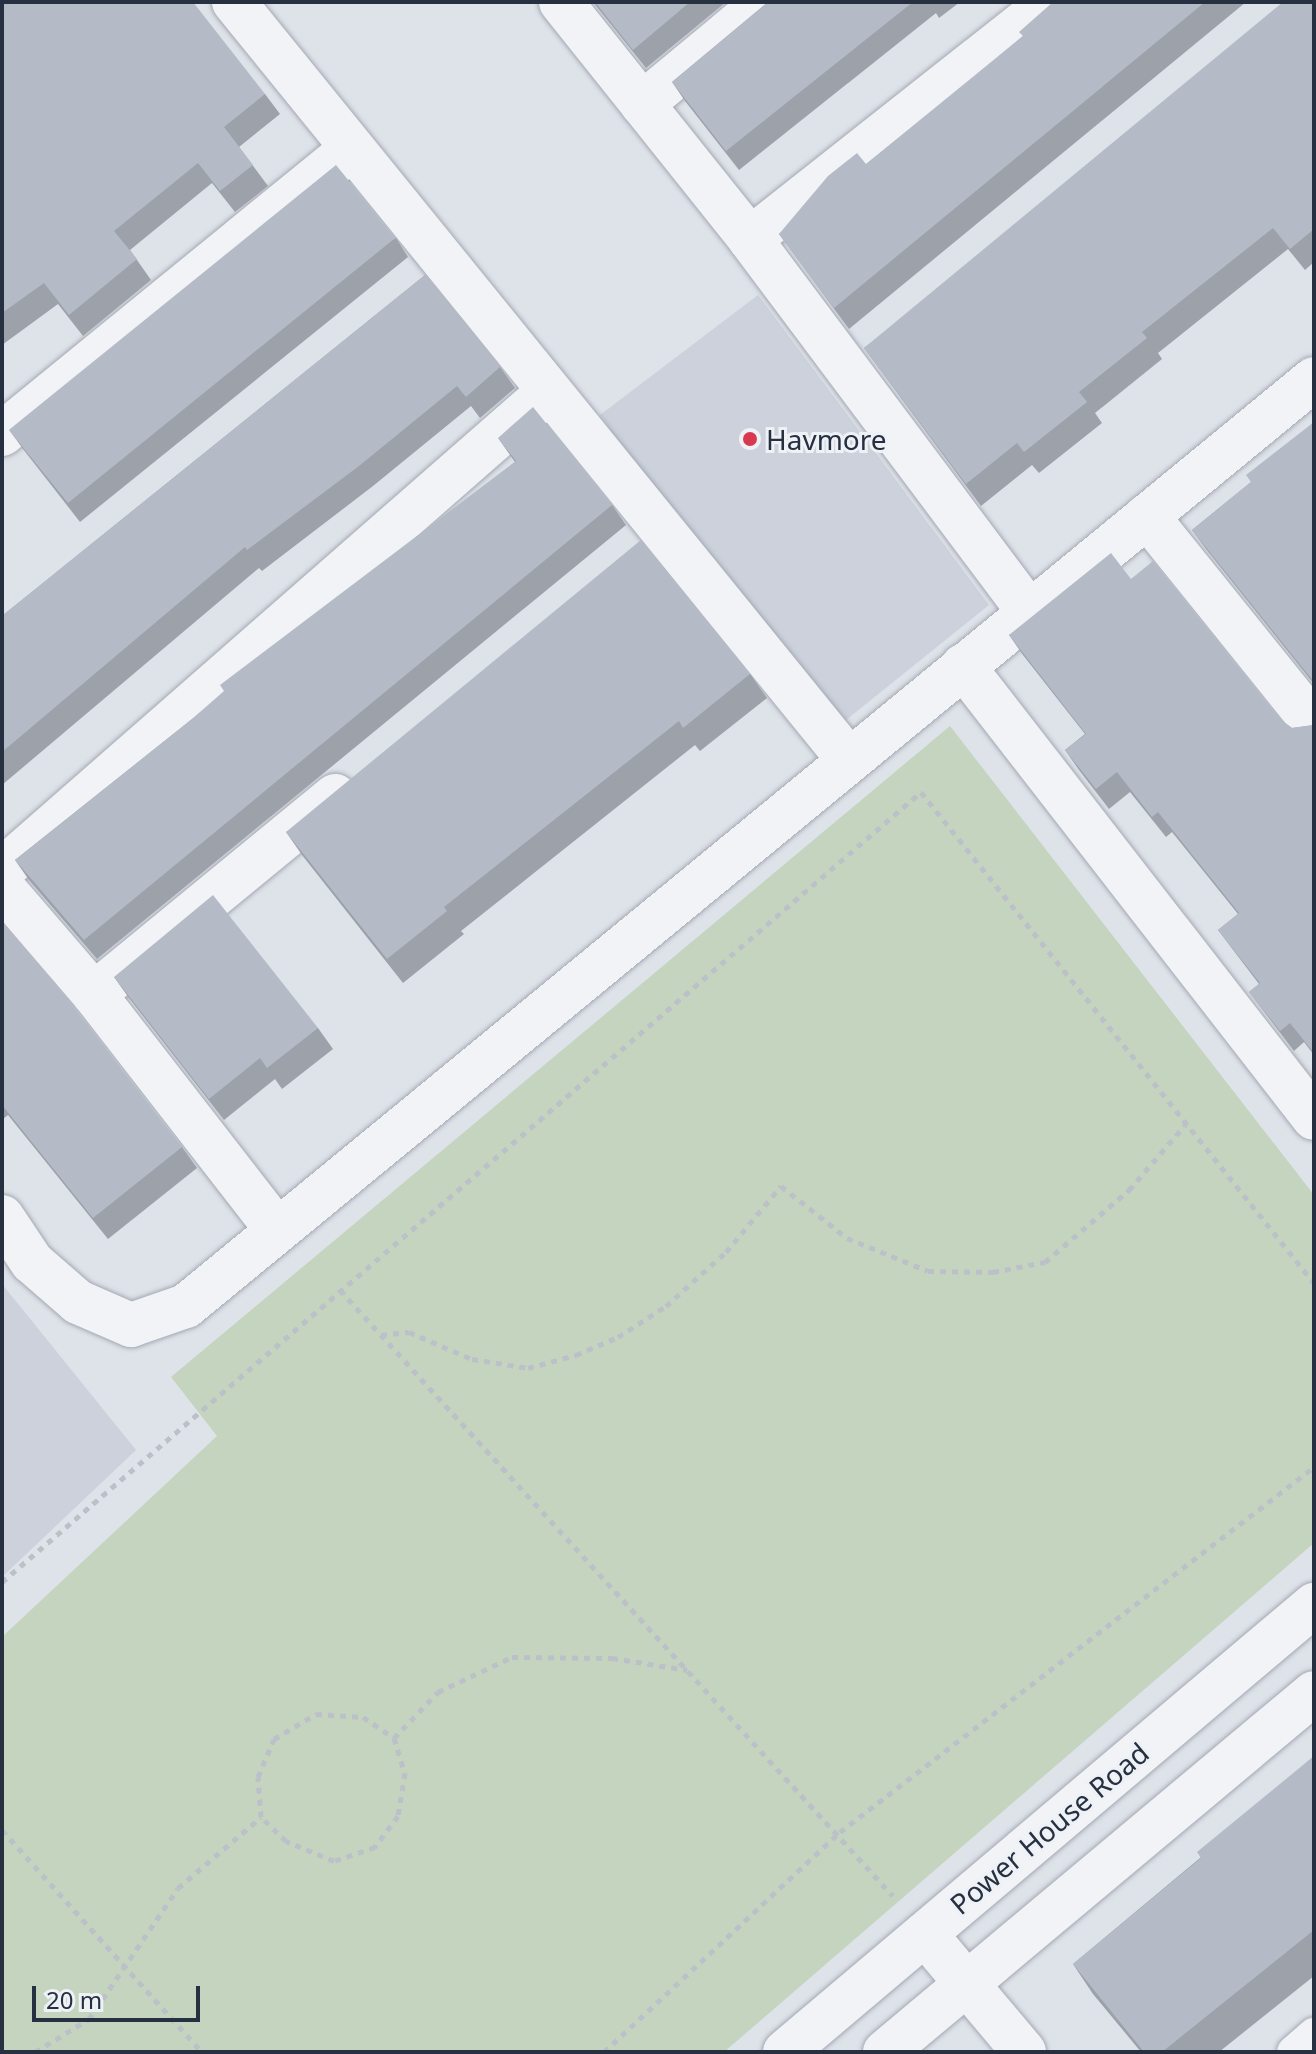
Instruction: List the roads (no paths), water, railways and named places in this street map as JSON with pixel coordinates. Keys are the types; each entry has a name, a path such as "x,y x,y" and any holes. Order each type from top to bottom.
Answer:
{"street":[{"path":"234,2 445,259 547,393 849,760"},
{"path":"561,2 750,239 1030,613"},
{"path":"642,104 765,2"},
{"path":"750,239 1050,2"},
{"path":"2,434 352,149"},
{"path":"408,289 445,259"},
{"path":"845,365 882,335"},
{"path":"2,1217 32,1262 78,1302 131,1325 186,1306 1314,379"},
{"path":"2,870 547,393"},
{"path":"1147,516 1314,724"},
{"path":"624,558 661,528"},
{"path":"963,666 1314,1118"},
{"path":"94,994 365,771"},
{"path":"2,887 94,994 277,1230"},
{"name":"Power House Road","path":"785,2052 1314,1605"},
{"path":"885,2052 1314,1693"},
{"path":"925,1934 1024,2052"}],"lane":[{"path":"1293,2052 1314,2034"}],"place":[{"name":"Havmore","path":"750,439"}]}
